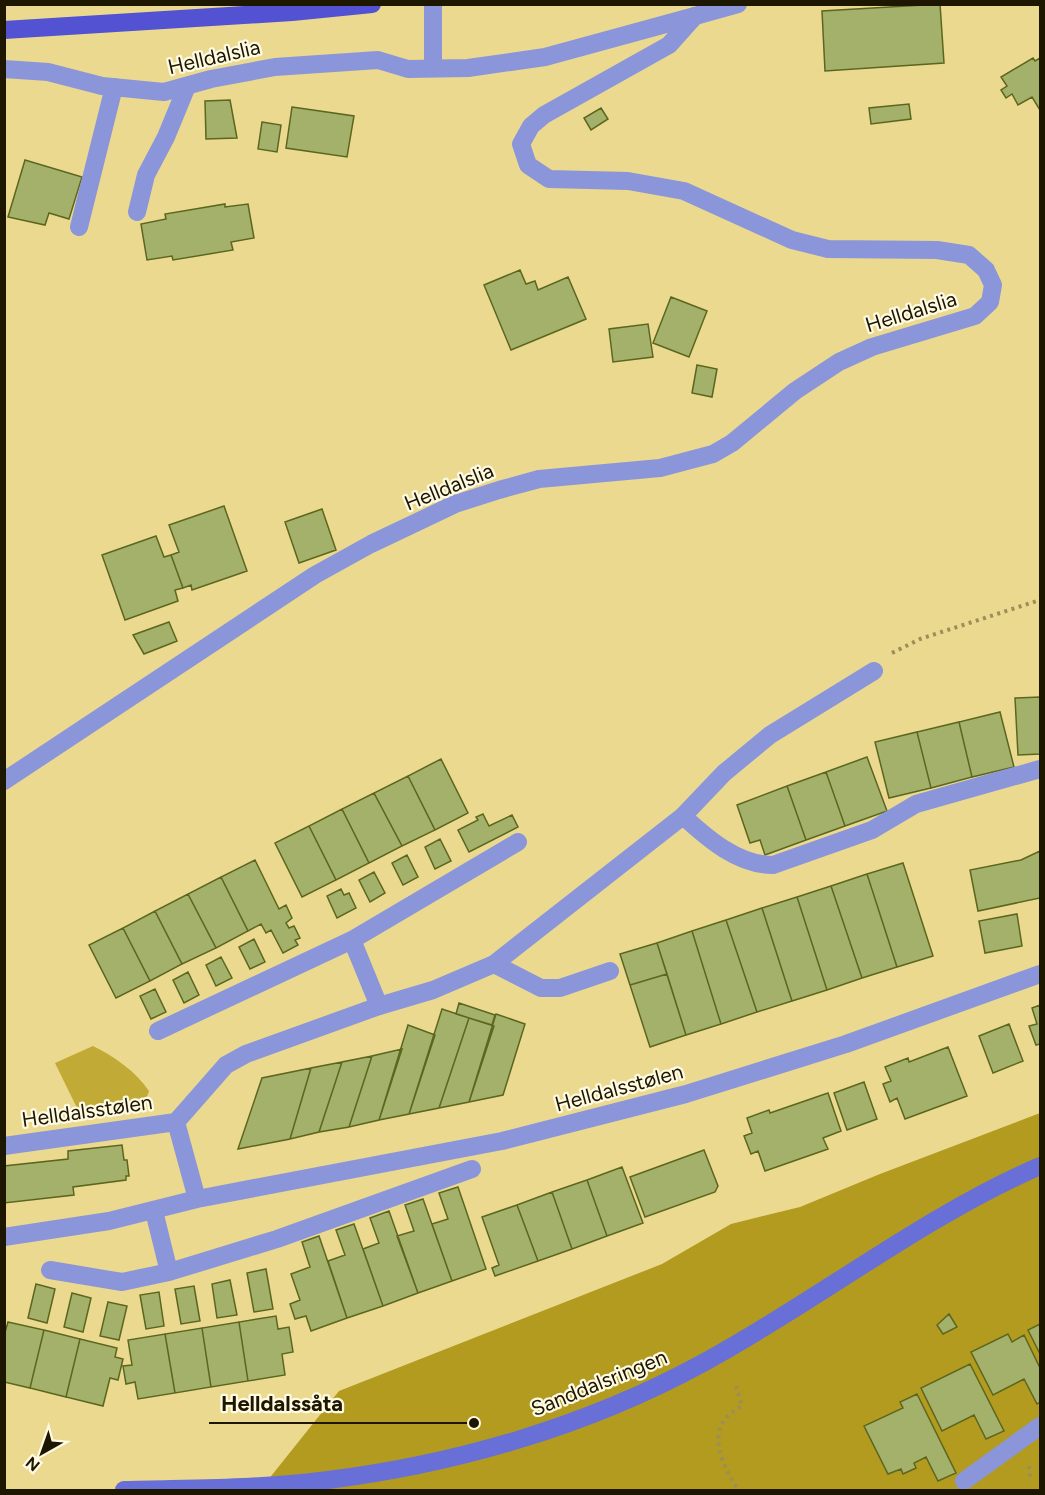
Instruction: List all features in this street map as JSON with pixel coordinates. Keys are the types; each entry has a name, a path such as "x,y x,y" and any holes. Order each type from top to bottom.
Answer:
{"main road":[{"path":"4,30 292,12 372,4"},
{"name":"Sanddalsringen","path":"124,1491 325,1481 378,1473 454,1457 570,1422 626,1400 699,1366 941,1219 1041,1166"}],"street":[{"path":"433,4 433,69"},
{"path":"694,16 738,4"},
{"name":"Helldalslia","path":"4,69 48,72 114,87 164,92 275,67 328,62 378,60 408,69 433,69 468,68 545,57 694,16"},
{"name":"Helldalslia","path":"4,781 315,575 380,540 455,504 519,484 566,476 660,468 713,454 732,443 795,391 839,362 872,347 975,316 990,302 993,285 986,270 969,255 937,250 828,249 792,240 684,191 628,181 549,179 528,165 521,144 531,126 544,115 669,45 694,16"},
{"path":"137,212 146,175 166,137 187,86"},
{"path":"79,227 114,87"},
{"name":"Helldalsstølen","path":"4,1146 176,1122 226,1065 246,1054 379,1006 433,990 494,964 684,816 724,773 770,735 874,671"},
{"path":"684,816 710,841 756,865 773,865 872,830 916,804 1041,770"},
{"path":"158,1031 352,940 518,842"},
{"path":"352,940 379,1006"},
{"path":"494,964 541,988 560,988 610,971"},
{"name":"Helldalsstølen","path":"4,1238 109,1221 196,1199 502,1141 686,1094 846,1044 1041,974"},
{"name":"Helldalsstølen","path":"176,1122 196,1199"},
{"path":"50,1270 123,1282 169,1272 276,1239 472,1169"},
{"path":"154,1210 169,1272"},
{"path":"964,1481 1041,1426"}],"path":[{"path":"874,671 884,657 920,639 1041,600"},
{"path":"736,1386 742,1406 726,1418 718,1444 724,1468 738,1491"},
{"path":"1029,1464 1030,1477"}],"shaded area":[{"path":"93,1046 117,1060 137,1077 149,1091 146,1100 78,1110 55,1063"},
{"path":"1040,1113 1040,1490 260,1490 339,1391 662,1264 731,1224 800,1207"}],"building":[{"path":"940,4 944,63 825,71 822,11"},
{"path":"1033,58 1035,61 1040,58 1040,110 1032,97 1018,105 1012,94 1006,98 1001,90 1007,86 1001,77"},
{"path":"230,100 237,138 206,139 205,101"},
{"path":"909,104 911,119 871,124 869,108"},
{"path":"292,107 354,116 347,157 286,148"},
{"path":"601,108 608,119 591,130 584,118"},
{"path":"262,122 281,125 277,152 258,149"},
{"path":"25,160 82,177 69,219 49,213 45,225 8,217"},
{"path":"225,204 225,207 248,204 254,238 231,242 233,250 173,260 172,256 147,260 141,224 166,219 165,214"},
{"path":"520,270 526,284 535,281 538,290 568,277 586,319 511,350 484,285"},
{"path":"671,297 707,311 689,357 653,343"},
{"path":"648,324 653,357 613,362 609,329"},
{"path":"697,365 717,369 712,397 692,393"},
{"path":"224,506 247,571 192,590 191,585 183,588 171,555 179,552 169,525"},
{"path":"322,509 336,550 299,563 285,522"},
{"path":"156,536 164,557 171,555 183,588 175,590 178,601 125,620 102,555"},
{"path":"169,622 177,641 144,654 133,635"},
{"path":"1040,697 1040,754 1018,755 1015,698"},
{"path":"1000,712 1014,767 972,777 959,722"},
{"path":"959,722 972,777 931,788 917,732"},
{"path":"917,732 931,788 889,798 875,742"},
{"path":"867,757 887,811 845,826 826,772"},
{"path":"441,759 468,813 435,830 408,776"},
{"path":"826,772 845,826 806,840 787,786"},
{"path":"408,776 435,830 402,846 374,793"},
{"path":"787,786 806,840 765,855 760,840 750,843 737,805"},
{"path":"374,793 402,846 369,863 342,809"},
{"path":"342,809 369,863 336,880 309,826"},
{"path":"483,814 489,826 512,815 518,827 469,852 458,830 478,820 476,817"},
{"path":"309,826 336,880 302,897 275,843"},
{"path":"440,839 451,861 435,869 425,847"},
{"path":"1040,851 1040,898 978,911 970,870 1021,860"},
{"path":"407,855 418,877 403,885 392,863"},
{"path":"255,860 279,909 286,905 292,918 286,923 289,928 294,926 300,938 295,940 298,945 283,953 271,930 266,933 261,924 248,931 221,877"},
{"path":"903,863 933,956 897,967 867,874"},
{"path":"374,872 385,893 370,902 359,880"},
{"path":"867,874 897,967 862,978 831,886"},
{"path":"221,877 248,931 216,948 188,894"},
{"path":"831,886 862,978 827,990 797,897"},
{"path":"341,889 344,895 349,893 356,908 337,918 327,896"},
{"path":"188,894 216,948 182,964 155,911"},
{"path":"797,897 827,990 792,1001 762,908"},
{"path":"762,908 792,1001 757,1012 726,920"},
{"path":"155,911 182,964 150,981 123,928"},
{"path":"1017,914 1022,946 985,953 979,921"},
{"path":"726,920 757,1012 721,1024 692,931"},
{"path":"123,928 150,981 116,998 89,945"},
{"path":"692,931 721,1024 686,1035 657,943"},
{"path":"254,939 265,962 250,969 239,947"},
{"path":"657,943 667,974 630,985 620,954"},
{"path":"221,957 232,978 216,986 206,965"},
{"path":"188,972 199,995 184,1003 173,980"},
{"path":"667,974 686,1035 650,1047 630,985"},
{"path":"155,989 166,1012 151,1019 140,996"},
{"path":"459,1003 495,1015 492,1025 456,1014"},
{"path":"1040,1005 1040,1044 1036,1045 1029,1026 1037,1024 1032,1008"},
{"path":"442,1009 469,1018 439,1108 409,1114"},
{"path":"496,1014 525,1024 503,1095 469,1102"},
{"path":"469,1018 494,1026 469,1102 439,1108"},
{"path":"1009,1024 1023,1061 993,1073 979,1036"},
{"path":"408,1025 435,1035 409,1114 379,1120"},
{"path":"948,1047 967,1096 905,1119 897,1098 890,1102 883,1084 891,1081 885,1067 908,1058 909,1062"},
{"path":"402,1049 379,1120 349,1127 372,1056"},
{"path":"372,1056 349,1127 319,1132 342,1062"},
{"path":"342,1062 319,1132 290,1139 311,1068"},
{"path":"311,1068 290,1139 238,1149 262,1078"},
{"path":"864,1082 877,1119 847,1130 834,1093"},
{"path":"828,1093 841,1131 823,1138 828,1149 765,1171 758,1151 751,1154 744,1136 752,1133 747,1118 769,1110 770,1113"},
{"path":"122,1145 129,1176 126,1176 126,1180 73,1187 74,1195 4,1203 4,1166 68,1159 68,1151"},
{"path":"704,1150 718,1186 715,1192 645,1217 630,1177"},
{"path":"622,1167 643,1223 607,1236 587,1180"},
{"path":"587,1180 607,1236 572,1249 552,1192"},
{"path":"458,1187 486,1269 452,1281 432,1224 448,1219 439,1193"},
{"path":"552,1192 572,1249 538,1261 517,1205"},
{"path":"423,1199 452,1281 418,1293 397,1236 414,1231 405,1205"},
{"path":"517,1205 538,1261 495,1276 492,1268 499,1265 482,1217"},
{"path":"389,1211 418,1293 383,1306 363,1249 379,1243 370,1218"},
{"path":"354,1224 383,1306 347,1318 328,1261 345,1255 336,1230"},
{"path":"319,1236 347,1318 311,1331 306,1316 295,1319 290,1304 300,1300 291,1274 310,1267 302,1242"},
{"path":"266,1269 273,1309 254,1312 247,1273"},
{"path":"230,1280 237,1315 217,1318 212,1284"},
{"path":"36,1284 55,1289 47,1323 28,1318"},
{"path":"194,1286 200,1321 181,1324 175,1289"},
{"path":"159,1292 164,1326 146,1329 140,1295"},
{"path":"72,1293 91,1298 83,1332 64,1327"},
{"path":"108,1302 127,1306 119,1340 100,1336"},
{"path":"949,1314 957,1327 943,1334 937,1325"},
{"path":"276,1316 278,1329 289,1327 293,1352 282,1354 285,1375 248,1381 239,1322"},
{"path":"8,1322 44,1330 30,1388 4,1382 4,1336"},
{"path":"239,1322 248,1381 211,1387 202,1328"},
{"path":"1040,1324 1040,1354 1028,1330"},
{"path":"202,1328 211,1387 175,1393 165,1334"},
{"path":"44,1330 80,1339 66,1397 30,1388"},
{"path":"165,1334 175,1393 138,1399 135,1382 126,1384 123,1366 132,1365 128,1340"},
{"path":"1008,1334 1012,1342 1024,1335 1040,1368 1040,1402 1037,1404 1024,1379 993,1395 971,1352"},
{"path":"80,1339 117,1348 115,1357 123,1359 118,1380 110,1378 103,1406 66,1397"},
{"path":"970,1364 1004,1431 986,1439 974,1415 942,1431 921,1388"},
{"path":"917,1394 956,1473 938,1481 926,1457 914,1463 916,1468 903,1474 901,1469 888,1474 864,1426 903,1408 900,1402"}],"place":[{"name":"Helldalssåta","path":"474,1423"}]}
